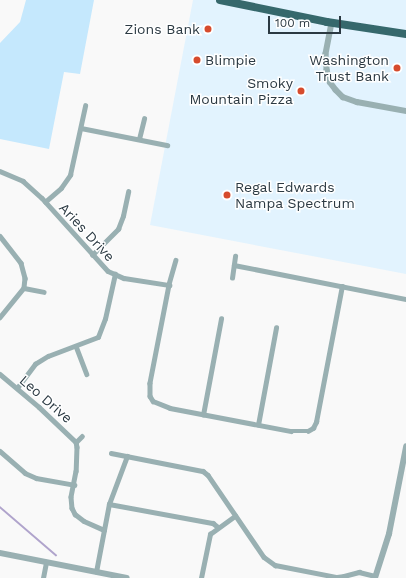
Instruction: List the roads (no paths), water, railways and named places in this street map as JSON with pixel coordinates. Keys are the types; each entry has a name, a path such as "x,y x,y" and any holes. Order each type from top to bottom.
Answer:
{"highway":[{"path":"220,0 239,2 332,23 406,34"}],"street":[{"path":"332,23 326,54 326,70 330,82 336,90 343,97 357,102 406,110"},
{"path":"45,202 61,188 70,175 86,106"},
{"path":"139,139 144,119"},
{"path":"82,128 167,145"},
{"name":"Aries Drive","path":"0,171 22,181 45,202 108,271 124,278 169,285"},
{"path":"92,255 118,229 123,216 128,192"},
{"path":"0,236 21,263 25,271 24,288 0,318"},
{"path":"232,278 236,256"},
{"path":"176,260 169,285 150,383 150,396 153,401 170,408 291,431 308,431 313,428 316,422 342,286"},
{"path":"234,265 406,299"},
{"path":"17,388 35,364 48,356 98,337 115,274"},
{"path":"24,288 44,292"},
{"path":"203,414 221,319"},
{"path":"258,425 276,328"},
{"path":"76,346 87,374"},
{"name":"Leo Drive","path":"0,374 76,442 77,447 72,508 75,514 104,530"},
{"name":"Leo Drive","path":"76,442 82,436"},
{"path":"111,453 203,471 208,475 264,557 275,565 337,577 359,572 375,577 388,540 403,474 406,447"},
{"path":"0,451 25,473 36,478 74,485"},
{"path":"96,572 109,504 127,456"},
{"path":"109,504 213,523 218,527"},
{"path":"201,578 209,536 218,527 235,516"},
{"path":"0,553 125,578"},
{"path":"43,578 46,562"}],"waterway":[{"path":"0,507 56,555"}],"place":[{"name":"Zions Bank","path":"208,29"},
{"name":"Blimpie","path":"197,60"},
{"name":"Washington Trust Bank","path":"397,68"},
{"name":"Smoky Mountain Pizza","path":"301,91"},
{"name":"Regal Edwards Nampa Spectrum","path":"227,195"}]}
